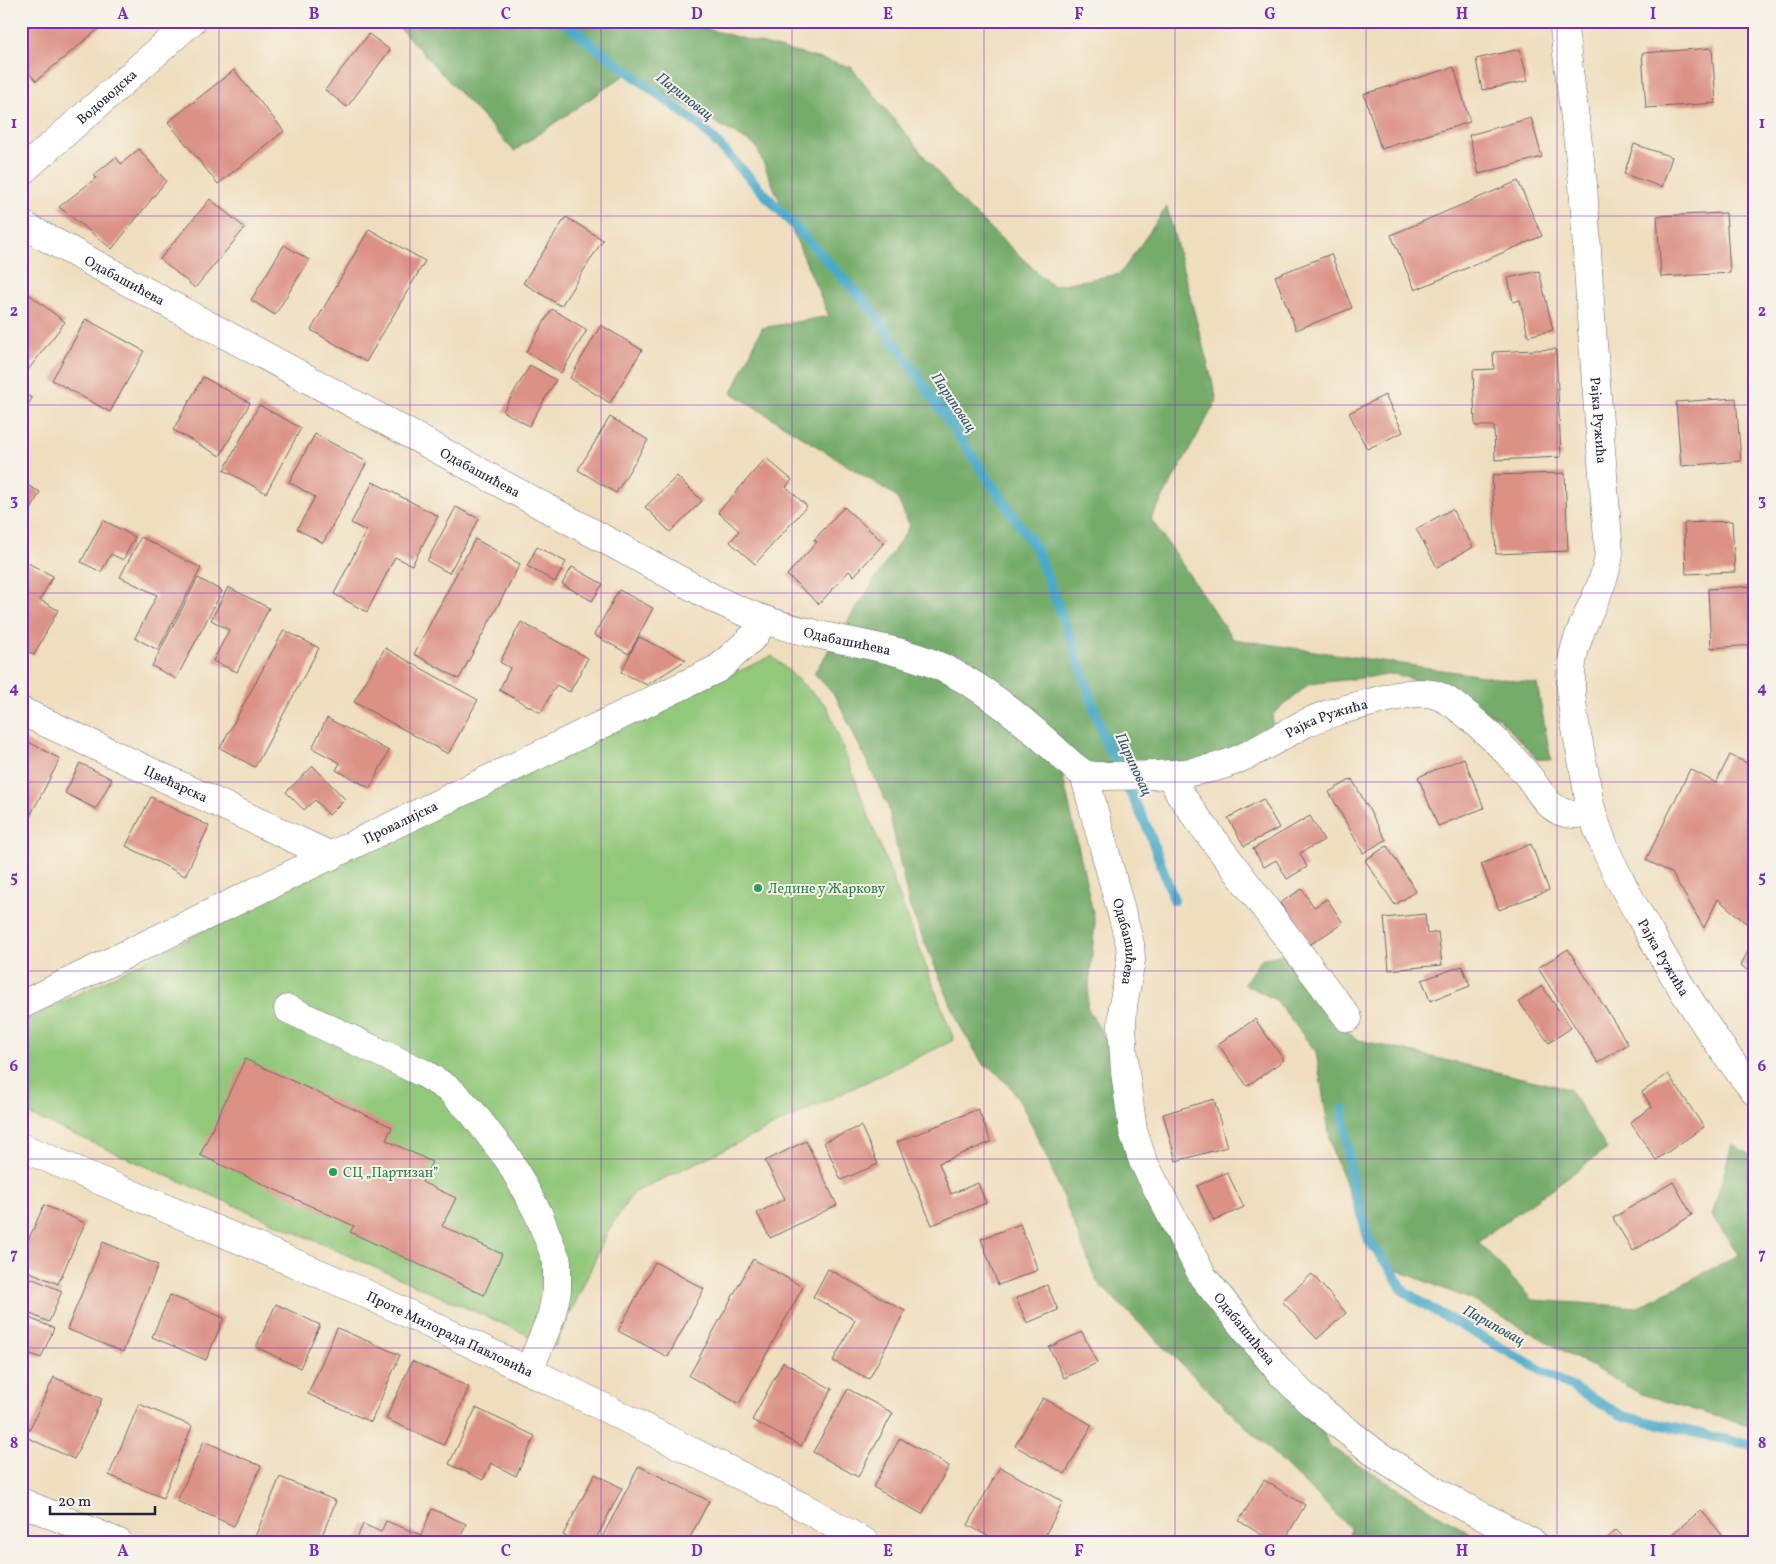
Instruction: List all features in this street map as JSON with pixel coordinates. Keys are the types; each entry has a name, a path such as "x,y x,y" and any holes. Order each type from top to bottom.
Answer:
{"street":[{"name":"Водоводска","path":"21,172 192,21"},
{"name":"Рајка Ружића","path":"1563,21 1584,184 1591,317 1609,553 1608,568 1588,613 1572,661 1571,685 1574,722 1592,812 1612,863 1665,961 1721,1048 1755,1092"},
{"name":"Одабашићева","path":"21,224 715,599 763,620 812,634 855,641 934,664 970,683 1002,705 1072,765 1090,775 1130,944 1131,960 1123,1006 1122,1027 1125,1072 1133,1132 1143,1161 1203,1277 1280,1372 1309,1401 1375,1453 1456,1502 1533,1543"},
{"name":"Провалијска","path":"21,1004 719,668 755,635 763,620"},
{"name":"Рајка Ружића","path":"1090,775 1170,774 1216,767 1246,757 1305,724 1328,714 1396,696 1426,694 1436,695 1446,700 1478,724 1528,776 1554,808 1570,814 1592,812"},
{"name":"Цвећарска","path":"21,711 331,856"},
{"path":"1170,774 1179,792 1194,814 1348,1018"},
{"path":"288,1009 425,1074 450,1090 472,1112 509,1160 538,1213 557,1262 556,1291 551,1317 529,1371"},
{"name":"Проте Милорада Павловића","path":"21,1147 358,1290 575,1393 794,1503 866,1543"},
{"path":"21,1502 119,1543"}],"green space":[{"path":"393,21 677,21 851,67 961,201 1052,286 1120,274 1167,207 1217,400 1151,519 1233,639 1537,684 1551,760 1536,758 1499,718 1441,690 1396,674 1309,684 1273,714 1270,744 1246,757 1062,773 1095,922 1087,1007 1125,1072 1169,1212 1309,1401 1329,1446 1485,1543 1349,1543 1350,1528 1097,1282 1048,1160 1028,1117 1013,1090 992,1068 984,1066 960,1026 909,905 888,806 836,697 814,673 910,526 896,496 732,393 762,328 829,316 756,146 629,72 514,151"},
{"path":"772,656 827,706 954,1040 633,1193 608,1231 555,1347 21,1111 21,1023 517,773"},
{"path":"1283,954 1355,1039 1569,1089 1607,1149 1478,1241 1532,1300 1638,1307 1739,1255 1712,1216 1732,1144 1755,1158 1755,1428 1641,1394 1472,1300 1389,1267 1369,1241 1332,1151 1316,1052 1276,1000 1244,984 1261,959"}],"building":[{"path":"21,21 108,21 36,81 21,64"},
{"path":"369,34 390,50 347,107 325,90"},
{"path":"1712,48 1716,103 1646,108 1642,53"},
{"path":"1520,49 1528,81 1482,90 1476,59"},
{"path":"1454,67 1470,122 1381,149 1364,94"},
{"path":"234,70 284,131 218,184 168,122"},
{"path":"1531,118 1542,157 1479,174 1469,135"},
{"path":"1634,144 1672,157 1662,187 1624,174"},
{"path":"139,149 166,181 112,249 59,207 96,178 94,175 116,157 121,164"},
{"path":"1518,181 1542,236 1415,290 1391,235"},
{"path":"210,199 245,228 195,288 160,259"},
{"path":"1726,213 1730,273 1661,277 1657,216"},
{"path":"566,217 603,240 561,306 523,283"},
{"path":"369,229 425,261 366,362 311,330"},
{"path":"284,245 309,260 275,315 251,300"},
{"path":"1331,254 1352,308 1296,330 1275,276"},
{"path":"1539,271 1553,330 1528,336 1520,300 1513,302 1508,278"},
{"path":"21,288 65,322 21,379"},
{"path":"552,309 587,330 561,373 526,352"},
{"path":"86,319 144,351 110,412 52,380"},
{"path":"601,325 642,350 610,403 570,378"},
{"path":"1556,349 1561,457 1495,460 1494,426 1475,426 1473,370 1494,369 1493,352"},
{"path":"530,365 556,380 529,426 503,411"},
{"path":"203,377 250,403 220,456 173,430"},
{"path":"21,392 32,398 21,417"},
{"path":"1385,395 1403,432 1367,449 1349,413"},
{"path":"1736,398 1741,461 1681,466 1676,402"},
{"path":"259,405 301,428 266,493 224,470"},
{"path":"610,417 648,440 616,493 578,470"},
{"path":"315,434 367,462 323,543 297,529 315,497 289,482"},
{"path":"766,458 792,480 786,487 807,506 755,564 730,542 739,531 718,512"},
{"path":"1565,473 1568,551 1496,554 1492,475"},
{"path":"677,476 702,501 670,532 645,507"},
{"path":"21,482 40,492 23,525 21,525"},
{"path":"373,482 438,516 412,565 395,557 367,612 334,594 366,531 351,523"},
{"path":"456,507 479,519 449,573 427,561"},
{"path":"844,507 884,543 854,576 849,571 819,604 787,575 817,542 814,540"},
{"path":"1452,509 1473,547 1437,567 1416,529"},
{"path":"103,520 135,537 123,560 111,554 101,572 81,562"},
{"path":"1732,521 1735,572 1686,574 1684,523"},
{"path":"141,537 201,568 158,650 135,638 157,595 120,577"},
{"path":"475,539 520,564 459,679 414,654"},
{"path":"537,547 566,562 555,582 527,566"},
{"path":"26,562 53,576 40,600 58,610 34,655 21,648 21,571"},
{"path":"572,567 603,584 592,601 562,584"},
{"path":"198,578 222,591 176,679 152,666"},
{"path":"1755,586 1755,645 1711,648 1708,589"},
{"path":"228,587 269,608 237,672 213,661 229,630 211,620"},
{"path":"619,590 653,608 629,654 594,635"},
{"path":"521,622 588,658 570,692 556,685 541,713 499,690 510,668 500,662"},
{"path":"284,630 319,648 255,767 220,748"},
{"path":"639,637 686,660 647,685 621,672"},
{"path":"385,648 478,700 448,754 354,702"},
{"path":"327,718 389,751 370,788 336,770 340,763 312,748"},
{"path":"21,738 60,759 29,818 21,814"},
{"path":"1730,755 1755,767 1755,931 1718,899 1704,928 1672,873 1646,860 1690,769 1716,783"},
{"path":"1464,758 1484,808 1438,826 1418,777"},
{"path":"80,763 112,779 96,809 65,793"},
{"path":"313,766 345,799 329,815 315,800 304,810 286,792"},
{"path":"1352,779 1386,840 1363,853 1329,792"},
{"path":"151,797 209,826 185,876 126,846"},
{"path":"1263,799 1279,828 1244,846 1228,818"},
{"path":"1310,816 1324,840 1300,853 1307,867 1287,879 1276,860 1264,867 1253,849"},
{"path":"1531,844 1549,890 1499,910 1481,864"},
{"path":"1387,846 1416,891 1395,905 1365,860"},
{"path":"1302,889 1314,907 1327,899 1343,923 1308,946 1280,903"},
{"path":"1425,914 1427,934 1438,932 1442,965 1389,970 1384,918"},
{"path":"1755,937 1755,977 1741,965"},
{"path":"1568,949 1628,1044 1598,1063 1538,968"},
{"path":"1462,966 1470,986 1430,1001 1422,980"},
{"path":"1542,986 1571,1028 1549,1043 1519,1002"},
{"path":"1255,1019 1284,1060 1247,1086 1218,1044"},
{"name":"СЦ „Партизан”","path":"245,1059 392,1127 386,1140 432,1162 422,1182 456,1198 442,1226 502,1254 484,1295 350,1232 354,1226 200,1155"},
{"path":"1668,1074 1704,1127 1656,1160 1630,1122 1652,1107 1642,1092"},
{"path":"1214,1099 1227,1147 1176,1161 1163,1114"},
{"path":"978,1109 991,1142 939,1163 951,1194 978,1183 986,1203 932,1225 897,1142"},
{"path":"861,1126 878,1164 841,1180 824,1142"},
{"path":"806,1141 837,1205 770,1238 757,1213 785,1199 765,1161"},
{"path":"1227,1172 1244,1207 1214,1221 1197,1186"},
{"path":"1673,1182 1692,1215 1633,1251 1613,1218"},
{"path":"44,1205 85,1223 58,1284 21,1268 21,1256"},
{"path":"1020,1224 1038,1270 998,1285 981,1239"},
{"path":"103,1242 158,1265 123,1352 67,1329"},
{"path":"753,1259 803,1287 739,1404 689,1376"},
{"path":"655,1262 704,1289 668,1357 618,1331"},
{"path":"828,1269 905,1311 869,1379 833,1361 855,1320 813,1297"},
{"path":"21,1274 62,1291 49,1322 21,1310"},
{"path":"1312,1274 1346,1313 1317,1339 1282,1301"},
{"path":"1047,1285 1058,1310 1027,1323 1016,1298"},
{"path":"170,1295 224,1318 206,1360 152,1337"},
{"path":"276,1304 320,1325 300,1368 256,1347"},
{"path":"21,1315 54,1328 41,1358 21,1350"},
{"path":"337,1328 400,1355 371,1422 308,1394"},
{"path":"1082,1332 1097,1363 1064,1378 1049,1347"},
{"path":"21,1360 28,1363 21,1379"},
{"path":"412,1361 469,1387 444,1445 386,1419"},
{"path":"783,1362 832,1389 801,1446 752,1420"},
{"path":"54,1377 102,1399 74,1459 26,1437"},
{"path":"848,1389 893,1413 858,1477 813,1452"},
{"path":"1043,1398 1092,1425 1065,1474 1015,1446"},
{"path":"139,1404 192,1426 163,1498 109,1475"},
{"path":"476,1408 535,1436 516,1476 491,1463 483,1480 449,1464"},
{"path":"900,1438 949,1466 922,1514 873,1487"},
{"path":"204,1441 261,1466 234,1526 177,1501"},
{"path":"639,1466 709,1501 687,1543 599,1543"},
{"path":"1000,1467 1063,1502 1041,1543 1000,1543 968,1525"},
{"path":"595,1474 622,1488 594,1543 577,1543 563,1535"},
{"path":"280,1477 336,1501 319,1543 262,1543 254,1539"},
{"path":"1264,1480 1305,1505 1283,1543 1258,1543 1262,1535 1239,1521"},
{"path":"432,1509 466,1524 458,1543 355,1543 363,1524 381,1532 386,1521 421,1535"},
{"path":"1701,1510 1729,1543 1661,1543"},
{"path":"1616,1530 1629,1543 1602,1543"},
{"path":"475,1535 493,1543 472,1543"}],"waterway":[{"name":"Париповац","path":"564,21 582,37 702,127 871,308 1036,549 1072,641 1105,741 1148,829 1174,900"},
{"name":"Париповац","path":"1343,1109 1351,1179 1369,1241 1404,1291 1430,1308 1623,1416 1736,1442 1755,1444"}],"place":[{"name":"Ледине у Жаркову","path":"758,888"},
{"name":"СЦ „Партизан”","path":"333,1172"}]}
